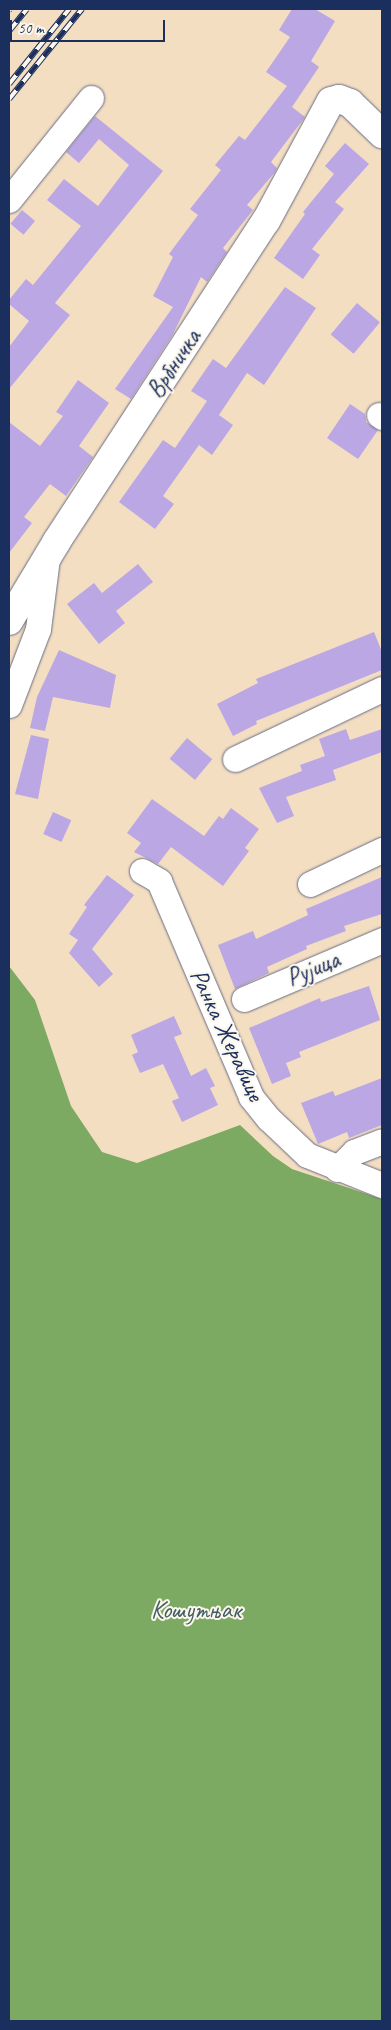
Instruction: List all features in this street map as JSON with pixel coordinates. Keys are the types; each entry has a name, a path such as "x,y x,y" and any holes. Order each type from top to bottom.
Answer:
{"street":[{"path":"9,200 91,98"},
{"name":"Врбничка","path":"9,621 47,558 266,222 331,102 340,99 350,102 382,134"},
{"path":"9,705 38,629 47,558"},
{"path":"235,759 382,689"},
{"path":"310,884 382,850"},
{"name":"Ранка Жеравице","path":"150,876 251,1097 269,1119 307,1155 337,1169 382,1185"},
{"name":"Рујица","path":"244,999 382,940"},
{"path":"337,1169 354,1152 382,1141"}],"green space":[{"name":"Кошутњак","path":"9,966 35,1000 71,1106 102,1152 137,1163 240,1125 273,1156 292,1169 382,1199 382,2021 9,2021"}],"building":[{"path":"292,9 315,9 335,21 311,61 319,67 292,107 305,117 271,162 277,168 247,205 253,210 223,248 227,252 207,282 201,277 173,334 131,399 115,389 173,307 153,296 173,257 169,254 198,215 190,209 221,170 215,165 239,136 245,140 287,86 266,72 290,37 279,30"},
{"path":"95,116 163,171 55,303 70,315 9,389 9,347 29,321 9,304 9,300 26,279 33,285 81,226 47,200 64,179 98,206 129,165 99,139 79,163 66,152"},
{"path":"345,143 369,164 335,202 344,209 312,249 320,255 303,279 274,258 305,214 303,212 334,174 325,166"},
{"path":"22,210 35,221 23,235 10,224"},
{"path":"285,287 316,308 264,385 247,373 219,415 233,425 212,455 199,445 163,496 174,504 155,529 119,502 163,440 175,448 207,401 191,391 213,359 226,368"},
{"path":"357,303 380,322 354,354 331,334"},
{"path":"78,380 109,403 79,446 93,457 66,496 50,484 24,517 32,523 9,553 9,422 40,446 63,416 56,412"},
{"path":"350,404 365,414 366,422 378,430 358,459 327,438"},
{"path":"138,564 153,582 116,611 125,623 99,644 67,604 94,583 102,593"},
{"path":"374,632 382,652 382,670 256,721 257,724 233,736 217,704 258,683 256,679"},
{"path":"59,650 116,675 110,708 53,697 45,731 30,728 37,697"},
{"path":"346,729 350,740 382,729 382,752 333,770 336,780 286,797 294,816 277,823 259,788 302,771 300,765 325,756 319,739"},
{"path":"31,735 49,739 38,799 15,794"},
{"path":"187,738 212,759 195,780 170,759"},
{"path":"152,799 204,836 219,816 223,819 231,808 259,829 245,848 249,851 223,886 171,847 158,864 134,852 141,843 127,833"},
{"path":"53,812 71,820 62,842 43,834"},
{"path":"107,875 134,895 92,949 113,974 99,987 69,953 78,940 69,934 87,907 84,905"},
{"path":"382,877 382,914 344,926 346,931 306,946 307,949 267,967 269,973 235,989 218,945 253,931 256,939 308,915 306,909"},
{"path":"369,986 380,1020 299,1052 301,1057 286,1063 291,1076 272,1084 249,1028 320,998 321,1002"},
{"path":"174,1016 182,1034 174,1037 191,1076 206,1068 215,1086 210,1088 218,1105 182,1122 172,1101 179,1098 163,1064 140,1073 132,1055 138,1052 131,1035"},
{"path":"382,1078 382,1125 349,1138 347,1132 318,1144 301,1103 333,1091 335,1096"}],"railway":[{"path":"9,31 27,9"},
{"path":"9,84 69,9"},
{"path":"9,99 82,9"}]}
